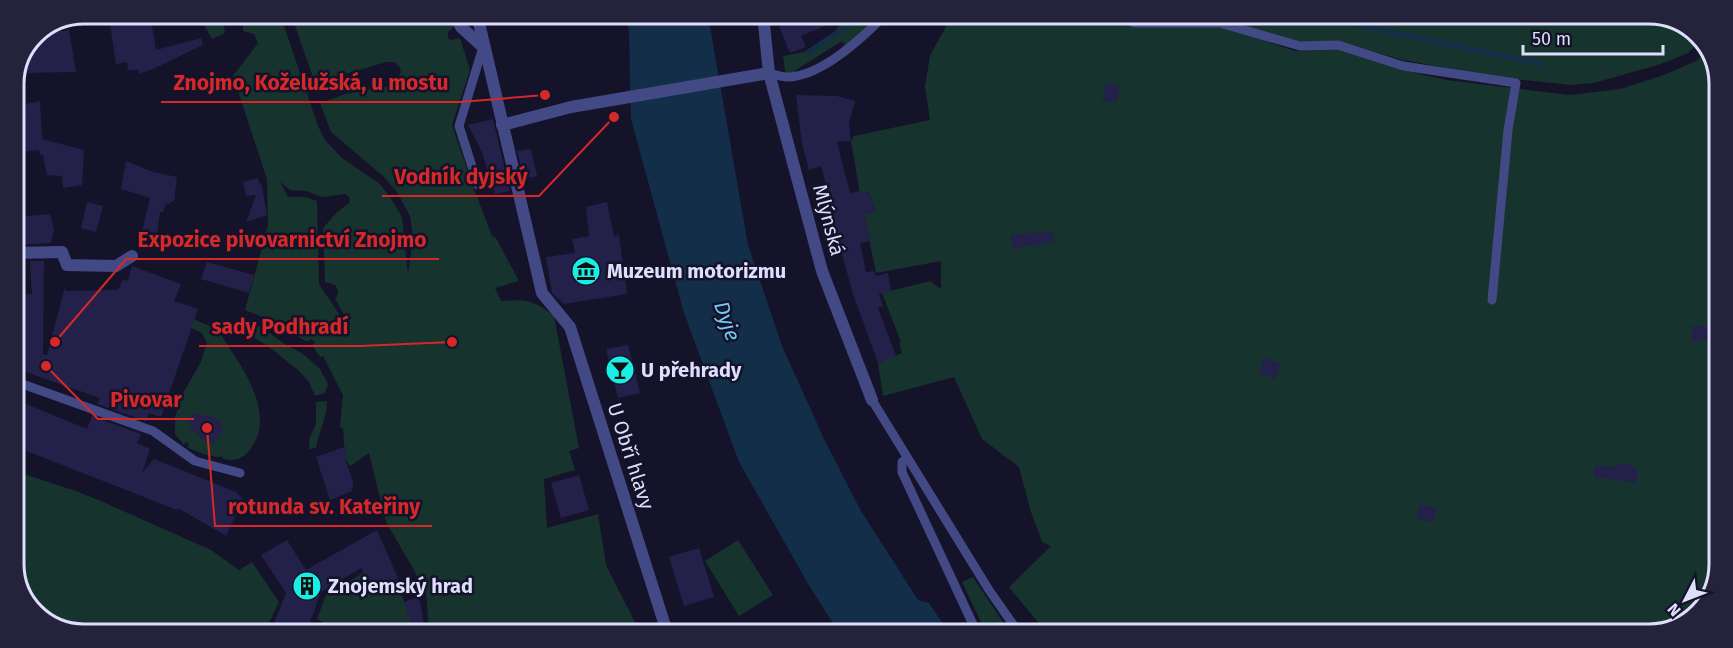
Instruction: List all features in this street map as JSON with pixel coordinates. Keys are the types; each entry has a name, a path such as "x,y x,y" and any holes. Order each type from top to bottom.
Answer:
{"street":[{"path":"459,24 483,47"},
{"name":"U Obří hlavy","path":"479,24 542,293 570,327 664,624"},
{"name":"Mlýnská","path":"764,24 769,72 822,271 872,400"},
{"path":"502,125 572,107 769,72"},
{"path":"24,253 62,252 67,265 116,266 132,255"}],"lane":[{"path":"769,72 787,77 815,70 855,45 876,24"},
{"path":"1223,24 1299,46 1338,45 1403,66 1516,82 1508,130 1492,300"},
{"path":"478,185 459,126 483,47"},
{"path":"24,385 153,431 195,461 240,473"},
{"path":"872,400 1012,624"},
{"path":"907,458 902,462 902,472 973,624"}],"green space":[{"path":"204,24 224,24 225,33 212,39"},
{"path":"243,24 283,24 318,126 325,140 342,158 380,184 402,217 408,275 413,238 410,216 397,192 383,176 331,132 320,103 353,92 387,86 401,72 399,66 394,62 386,62 315,83 294,24 452,24 454,27 448,32 448,38 451,40 460,38 470,70 452,125 492,236 496,238 519,281 495,288 501,301 529,302 554,316 579,448 569,451 575,470 544,479 547,528 598,514 606,565 636,624 428,624 426,591 386,522 369,453 350,466 345,458 343,428 340,427 343,395 323,356 320,357 312,345 315,342 311,339 307,342 275,322 245,310 268,225 267,179 233,76 258,43 254,34 243,31","holes":["280,182 290,190 306,191 322,197 346,194 350,198 349,203 336,213 323,228 325,282 335,285 337,289 338,294 335,299 346,318 343,320 319,284 317,201 305,197 288,197"]},
{"path":"841,24 873,24 849,49 842,41 796,70 786,80 783,56 804,52 825,44"},
{"path":"947,24 1195,24 1220,26 1295,51 1337,48 1401,70 1447,80 1570,95 1620,89 1664,75 1696,61 1702,55 1709,80 1709,564 1706,583 1697,601 1679,616 1661,623 1649,624 1040,624 1009,587 1051,546 1042,542 1019,467 982,439 954,377 883,396 878,363 902,353 899,343 901,342 882,293 930,281 941,289 941,261 876,273 864,214 875,211 869,192 860,194 851,141 854,136 930,120 925,87 930,55"},
{"path":"1238,24 1649,24 1661,25 1679,32 1695,46 1688,53 1661,64 1594,83 1571,85 1497,77 1403,60 1337,41 1299,42"},
{"path":"189,317 208,325 220,334 241,366 258,403 260,416 256,441 240,458 227,460 223,457 200,453 187,447 189,444 186,442 184,445 175,434 175,417 183,393 201,362 207,343 202,333 182,324"},
{"path":"234,320 260,326 303,354 320,369 328,384 325,393 315,396 309,382 298,370 269,347 235,326"},
{"path":"327,401 316,448 309,449 310,437 316,424 316,402"},
{"path":"24,474 76,491 211,550 239,570 252,562 279,602 268,624 84,624 57,618 36,601 25,576"},
{"path":"738,540 773,595 739,616 705,561"},
{"path":"363,573 373,592 397,579 412,624 322,624 323,622 317,619 326,595"},
{"path":"973,577 1004,624 982,624 962,582"}],"water":[{"name":"Dyje","path":"627,24 710,24 748,245 782,346 825,441 861,511 918,600 929,603 943,624 833,624 739,462 684,313 631,119"}],"building":[{"path":"110,24 152,24 156,50 201,38 203,45 139,74 139,70 128,70 127,62 116,64"},
{"path":"784,24 830,24 801,36 806,47 790,53 779,26"},
{"path":"69,30 76,72 26,73 34,51 55,32"},
{"path":"1106,83 1120,86 1116,103 1102,100"},
{"path":"796,95 837,96 855,101 849,123 851,141 837,142 850,193 869,192 875,212 865,215 870,241 860,243 866,272 874,271 876,276 888,273 891,291 879,294 883,306 878,308 896,356 878,363 853,294 828,204 831,203 821,166 809,170 802,144"},
{"path":"40,101 42,139 84,150 82,185 63,188 62,176 47,175 43,155 40,155 39,150 24,152 26,104"},
{"path":"493,119 510,191 495,194 482,152 468,125"},
{"path":"531,149 537,176 524,179 517,151"},
{"path":"126,161 153,172 177,177 174,202 166,203 163,212 160,212 157,233 142,232 150,198 121,189"},
{"path":"258,178 260,186 261,182 267,215 246,222 256,195 246,196 243,182"},
{"path":"87,202 103,206 96,232 81,228"},
{"name":"Muzeum motorizmu","path":"607,202 614,236 619,235 627,294 564,304 552,293 546,257 575,253 572,239 589,236 586,207"},
{"path":"50,214 54,230 51,243 24,244 24,216"},
{"path":"1053,232 1054,242 1012,249 1011,234"},
{"path":"30,261 44,261 43,354 47,355 65,287 66,291 118,290 123,279 128,281 132,266 181,284 174,301 198,309 161,417 149,413 146,421 97,404 100,398 24,370 24,294 32,294"},
{"path":"207,262 254,275 249,293 201,279"},
{"path":"1692,326 1709,326 1709,340 1692,341"},
{"path":"628,345 640,393 618,398 606,349"},
{"path":"1264,358 1280,363 1276,379 1259,374"},
{"path":"24,403 87,429 92,416 141,434 137,443 150,449 142,473 154,459 236,492 243,499 226,536 178,508 177,510 24,450"},
{"path":"195,413 211,415 220,421 223,430 218,440 212,443 206,442 191,428 188,419"},
{"path":"347,446 345,458 353,482 352,491 330,500 316,457"},
{"path":"1617,463 1631,464 1631,468 1637,468 1637,483 1594,477 1595,466 1616,467"},
{"path":"579,475 589,510 561,518 551,483"},
{"path":"1419,505 1436,508 1433,522 1417,519"},
{"name":"Znojemský hrad","path":"377,530 398,578 372,592 361,568 321,592 310,624 274,624 286,593 261,555 287,540 306,570"},
{"path":"699,548 714,597 684,606 669,557"},
{"path":"418,597 424,624 411,624 404,602"}],"waterway":[{"path":"808,52 850,24"},
{"path":"1354,24 1540,64"}],"place":[{"name":"Znojmo, Koželužská, u mostu","path":"545,95"},
{"name":"Vodník dyjský","path":"614,117"},
{"name":"Muzeum motorizmu","path":"586,271"},
{"name":"Expozice pivovarnictví Znojmo","path":"55,342"},
{"name":"sady Podhradí","path":"452,342"},
{"name":"Pivovar","path":"46,366"},
{"name":"U přehrady","path":"620,370"},
{"name":"rotunda sv. Kateřiny","path":"207,428"},
{"name":"Znojemský hrad","path":"307,586"}]}
